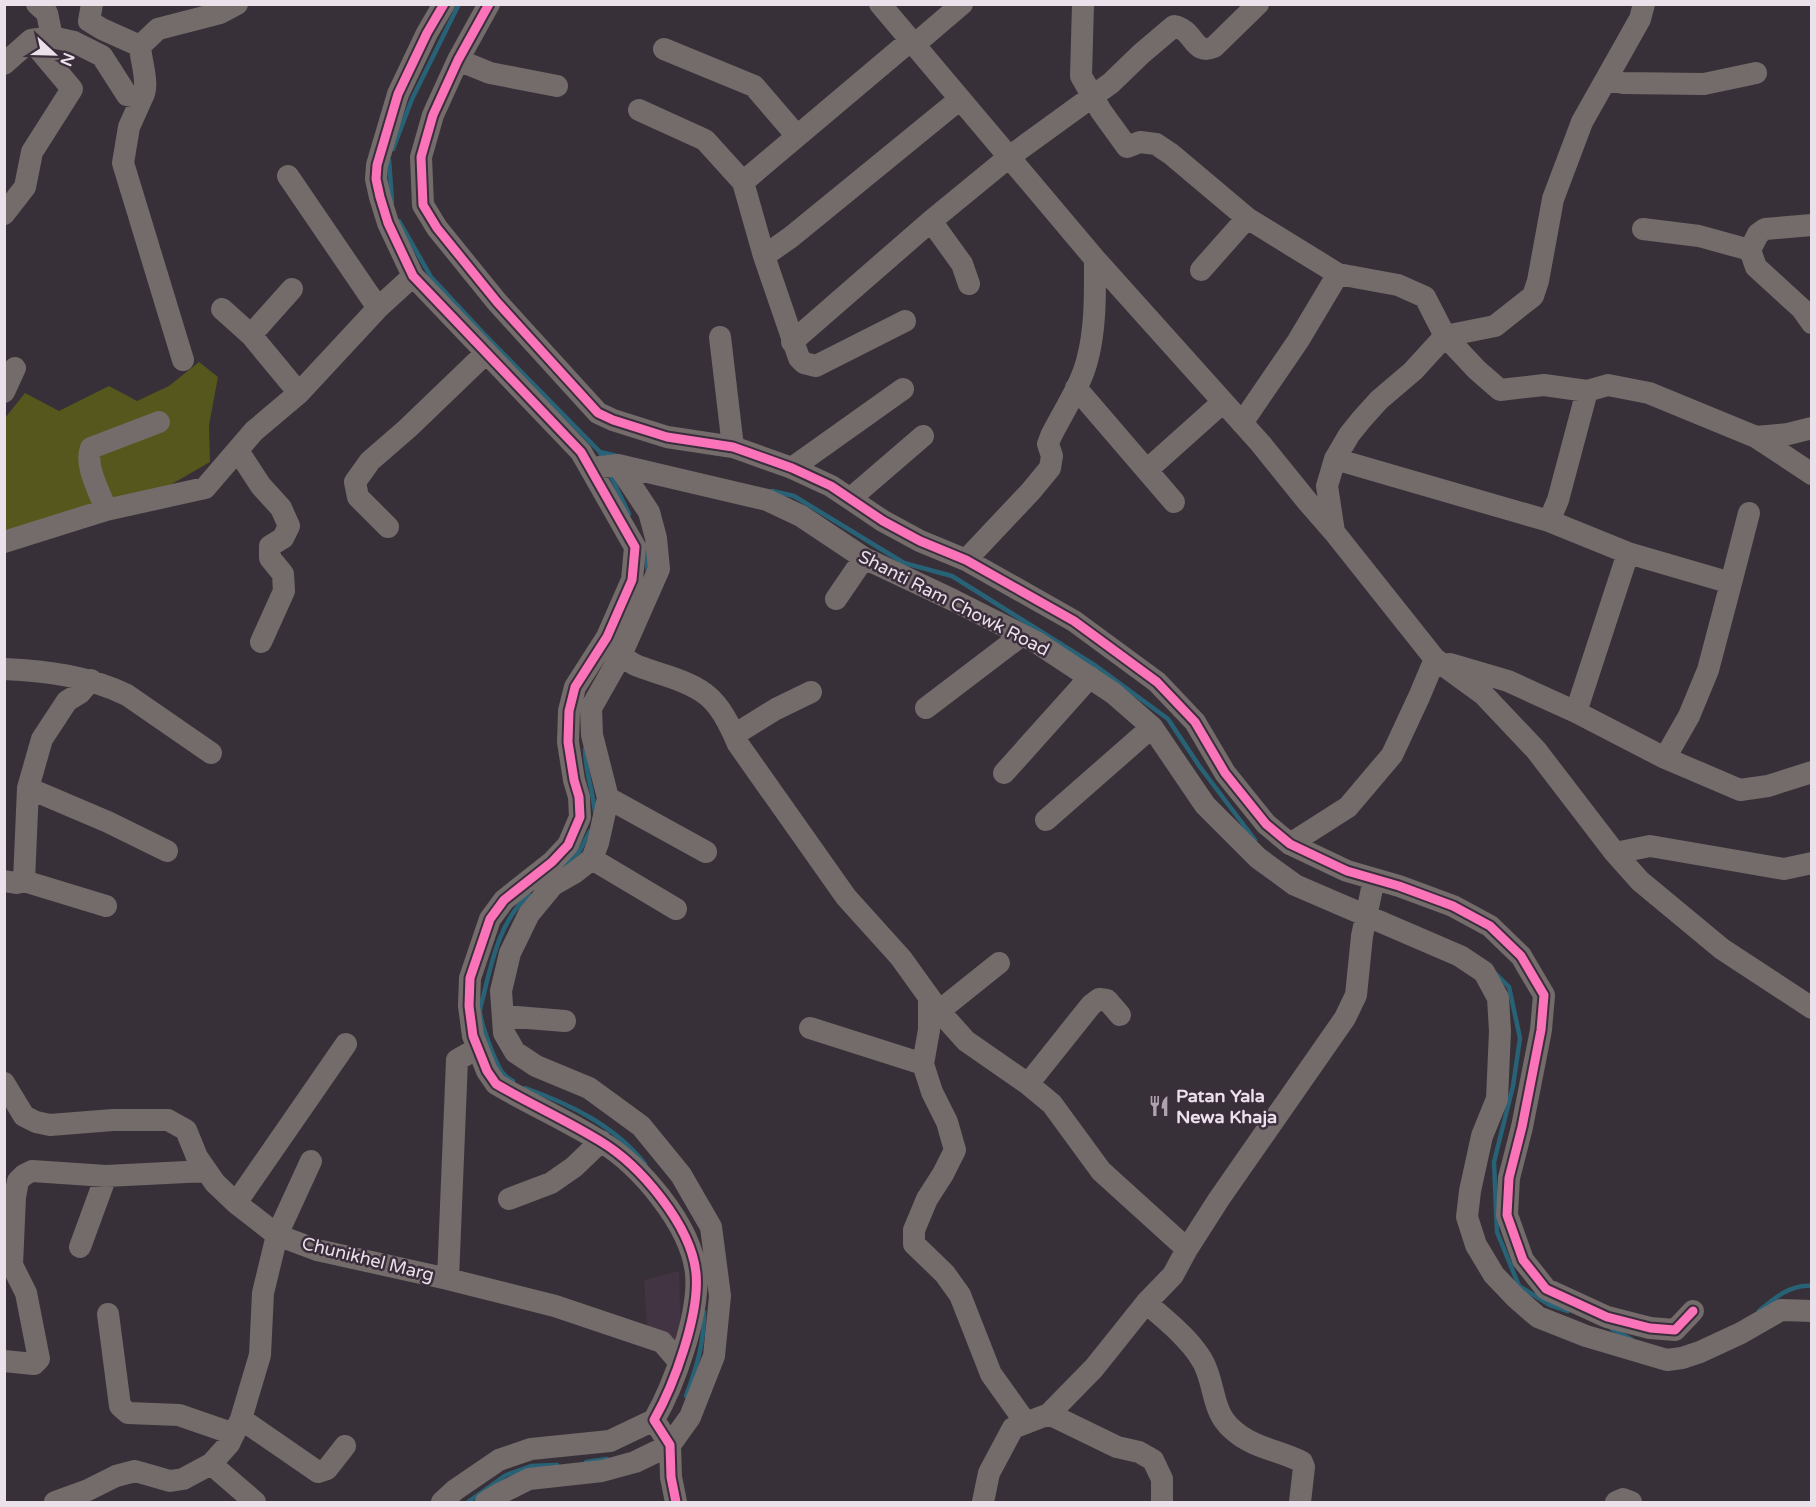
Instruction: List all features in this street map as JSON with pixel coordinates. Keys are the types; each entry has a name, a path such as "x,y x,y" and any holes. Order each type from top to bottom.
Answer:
{"street":[{"path":"4,214 25,187 32,152 72,89 42,38 47,13 37,4"},
{"path":"92,4 89,21 140,46"},
{"path":"140,46 158,29 220,13 237,4"},
{"path":"444,4 427,33 399,94 377,165 376,179 388,223 413,276 581,452 635,547 632,580 607,637 575,687 569,711 568,742 579,796 580,817 568,845 552,862 504,900 490,920 470,978 469,1006 473,1036 486,1071 496,1084 601,1141 635,1166 661,1197 694,1257 697,1276 692,1318 668,1394 662,1433 676,1503"},
{"path":"489,4 458,60 433,115 421,157 423,205 437,228 497,302 598,413 667,437 732,447 792,468 831,486 883,521 966,560 1074,621 1157,682 1195,722 1225,773 1266,824 1290,844 1347,871 1369,899 1356,995 1345,1018 1278,1112 1187,1249 1173,1275 1146,1303 1094,1368 1049,1414 1013,1428 989,1473 983,1503"},
{"path":"880,4 1095,259 1242,423 1334,532 1435,659 1483,694 1536,750 1615,853 1640,880 1722,950 1812,1008"},
{"path":"743,182 962,4"},
{"path":"1083,4 1081,76 1101,111 1127,147 1140,142 1156,144 1247,218 1338,274 1398,285 1425,297 1445,336 1477,370 1500,390 1544,385 1587,391 1608,386 1649,393 1756,437 1812,474"},
{"path":"792,342 931,221 1009,157 1111,83 1174,26 1183,27 1200,48 1207,50 1214,47 1258,4"},
{"path":"1334,532 1327,486 1335,459 1349,435 1367,413 1413,371 1445,336 1495,326 1533,296 1538,281 1553,199 1582,122 1640,19 1644,4"},
{"path":"5,62 42,38 74,42 102,56 128,95 142,98"},
{"path":"140,46 146,87 129,127 123,163 183,360"},
{"path":"664,50 754,86 797,136"},
{"path":"458,60 490,73 556,86"},
{"path":"1606,80 1704,84 1756,73"},
{"path":"764,256 792,237 960,99"},
{"path":"639,110 705,140 743,182 792,342 799,358 804,363 816,366 905,321"},
{"path":"288,176 378,308"},
{"path":"1200,270 1247,218"},
{"path":"931,221 962,264 969,284"},
{"path":"1808,314 1780,292 1756,267 1750,250 1758,234 1765,229 1812,225"},
{"path":"1643,229 1699,236 1750,250"},
{"path":"966,560 1050,468 1052,456 1048,444 1087,361 1092,328 1095,259"},
{"path":"1242,423 1298,341 1338,274"},
{"path":"4,542 106,510 205,488 254,431 299,393 378,308 413,276"},
{"path":"251,335 292,289"},
{"path":"222,309 251,335 299,393"},
{"path":"720,338 732,447"},
{"path":"388,527 358,498 355,482 370,461 486,354"},
{"path":"4,392 15,368"},
{"path":"1076,388 1174,502"},
{"path":"792,468 903,389"},
{"path":"1549,521 1558,500 1587,391"},
{"path":"1147,470 1223,402"},
{"path":"106,510 89,464 88,455 92,448 159,422"},
{"path":"1756,437 1788,434 1812,428"},
{"path":"851,498 923,436"},
{"path":"238,451 261,486 281,508 290,526 283,538 270,546 270,558 283,574 284,591 261,642"},
{"path":"1335,459 1549,521 1628,553 1731,583"},
{"path":"486,1503 529,1479 602,1471 635,1462 662,1433 690,1417 714,1356 720,1296 711,1227 681,1175 641,1126 589,1088 536,1066 515,1052 504,1033 501,991 510,953 530,914 552,885 574,873 592,859 598,843 608,798 592,735 591,708 621,655 659,569 656,538 648,512 618,465"},
{"name":"Shanti Ram Chowk Road","path":"592,468 618,465 767,500 801,516 864,558 1022,635 1113,693 1152,726 1205,805 1258,858 1295,885 1369,899 1484,972 1498,998 1500,1031 1497,1099 1482,1136 1467,1217 1476,1245 1494,1275 1538,1317 1586,1336 1667,1360 1700,1352 1741,1333 1781,1310 1812,1311"},
{"path":"1665,758 1689,716 1708,670 1749,513"},
{"path":"1576,712 1628,553"},
{"path":"836,599 864,558"},
{"path":"926,708 1022,635"},
{"path":"621,655 633,665 703,691 717,703 727,717 738,744 846,897 901,958 934,1004 966,1041 1028,1084 1052,1104 1101,1170 1187,1249"},
{"path":"1290,844 1348,807 1392,755 1435,659"},
{"path":"1435,659 1508,681 1576,712 1665,758 1740,790 1768,786 1812,772"},
{"path":"4,669 46,671 92,680 127,695 211,753"},
{"path":"1004,773 1090,677"},
{"path":"92,680 80,693 67,701 42,739 28,788 27,830 14,881 106,906"},
{"path":"734,735 776,709 811,692"},
{"path":"1046,820 1152,726"},
{"path":"28,788 108,822 166,851"},
{"path":"608,798 706,852"},
{"path":"1615,853 1650,846 1784,869 1812,863"},
{"path":"592,859 676,909"},
{"path":"1369,899 1453,906 1490,926 1521,956 1544,995 1541,1030 1522,1127 1509,1178 1507,1215 1523,1260 1546,1289 1607,1317 1650,1328 1675,1330 1693,1311"},
{"path":"999,963 934,1004 924,1064 932,1092 947,1122 955,1150 923,1209 914,1230 914,1244 945,1275 960,1295 991,1374 1026,1423"},
{"path":"1028,1084 1091,1005 1099,999 1107,1000 1120,1014"},
{"path":"503,1016 565,1021"},
{"path":"810,1028 924,1064"},
{"path":"236,1203 346,1044"},
{"path":"448,1279 457,1060 478,1048"},
{"name":"Chunikhel Marg","path":"4,1083 24,1116 36,1122 50,1125 113,1120 168,1120 186,1130 197,1157 215,1183 236,1203 277,1235 317,1250 555,1306 662,1342 679,1362"},
{"path":"509,1199 551,1183 574,1167 601,1141"},
{"path":"55,1503 116,1476 135,1471 170,1481 183,1479 211,1464 230,1444 238,1426 260,1355 263,1293 277,1235 311,1161"},
{"path":"4,1361 34,1364 39,1359 26,1293 12,1264 18,1180 32,1171 106,1176 206,1171"},
{"path":"80,1247 106,1176"},
{"path":"1146,1303 1179,1331 1195,1352 1207,1370 1220,1415 1231,1429 1261,1447 1302,1462 1304,1467 1300,1503"},
{"path":"108,1314 120,1406 129,1413 179,1414 238,1426 318,1472 327,1469 345,1446"},
{"path":"1049,1414 1117,1447 1139,1452 1153,1460 1162,1479 1162,1503"},
{"path":"442,1503 454,1490 499,1460 531,1449 662,1433"},
{"path":"211,1464 255,1503"},
{"path":"1616,1503 1623,1499 1631,1503"}],"shaded area":[{"path":"199,362 218,377 209,425 210,462 132,507 5,543 5,418 25,393 59,411 109,386 137,401 169,386"},
{"path":"679,1271 681,1345 648,1339 644,1280"}],"waterway":[{"path":"393,149 412,99 459,4"},
{"path":"389,160 392,202"},
{"path":"399,221 431,277 600,452 603,459"},
{"path":"600,452 617,456"},
{"path":"609,472 629,514"},
{"path":"772,491 794,496 904,563 952,576 1096,666 1168,719 1200,767 1255,840"},
{"path":"645,551 648,573"},
{"path":"585,749 595,812"},
{"path":"565,864 579,852 590,831"},
{"path":"513,1081 499,1067 483,1025 480,1009 491,964 505,926 529,895"},
{"path":"1496,974 1509,987 1520,1038 1513,1086 1494,1162 1497,1232 1519,1286 1550,1305 1568,1311"},
{"path":"525,1088 559,1101 606,1127 633,1150 645,1164"},
{"path":"1759,1311 1790,1289 1812,1286"},
{"path":"686,1396 699,1355 704,1312"},
{"path":"1612,1329 1631,1339"},
{"path":"586,1462 607,1459"},
{"path":"468,1502 506,1475 531,1466 557,1465"}],"cycle path":[{"path":"444,4 427,33 398,94 377,165 376,179 388,223 413,276 581,452 635,547 632,580 607,637 575,687 569,711 568,742 579,797 580,817 568,845 552,862 504,900 490,919 470,978 469,1006 473,1036 487,1071 496,1084 587,1133 615,1152 647,1181 674,1216 685,1236 696,1273 694,1308 677,1369 654,1420 670,1445 671,1477 676,1502"},
{"path":"489,4 458,60 433,115 421,157 423,205 437,228 497,302 598,413 667,437 733,447 792,468 831,486 883,521 920,541 966,560 1074,621 1157,682 1195,722 1225,773 1266,824 1290,844 1347,871 1399,886 1453,906 1490,926 1521,956 1544,995 1541,1030 1522,1127 1509,1178 1507,1215 1523,1260 1546,1289 1607,1317 1650,1328 1675,1330 1693,1311"}],"place":[{"name":"Patan Yala Newa Khaja","path":"1159,1106"}]}
